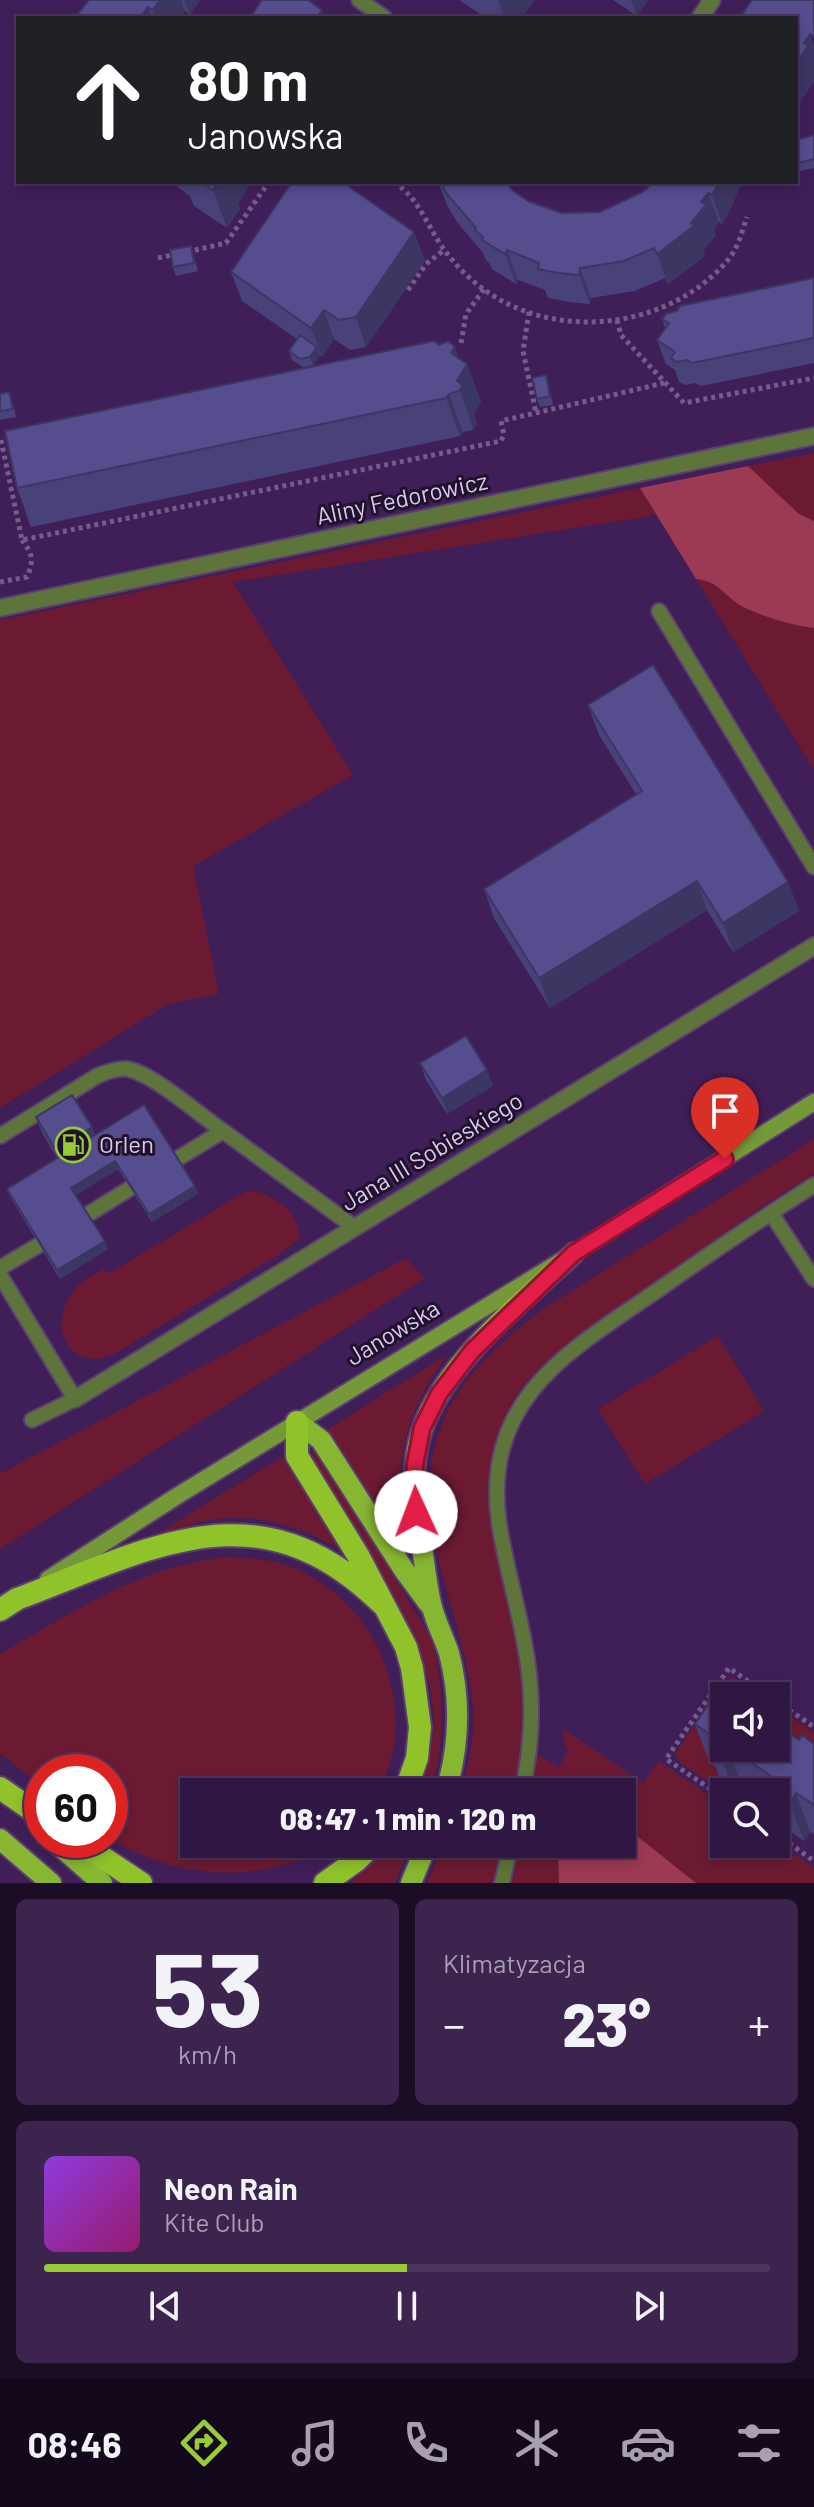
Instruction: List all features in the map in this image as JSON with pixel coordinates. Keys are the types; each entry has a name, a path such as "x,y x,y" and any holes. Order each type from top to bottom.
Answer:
{"highway":[{"path":"297,1422 297,1456 359,1557 406,1647 419,1709 417,1758 410,1778"},
{"path":"8,1605 166,1544 229,1534 285,1542 308,1550 356,1579 382,1604"},
{"path":"0,1788 24,1805"},
{"path":"103,1858 141,1883"},
{"path":"325,1883 359,1858"}],"main road":[{"name":"Janowska","path":"8,1605 814,1102"},
{"path":"449,1778 454,1759 457,1700 448,1652 432,1607 414,1489 422,1428 439,1394 472,1351 574,1253"},
{"path":"297,1422 321,1440 404,1570 432,1607"},
{"path":"0,1795 24,1816"},
{"path":"0,1839 51,1883"},
{"path":"74,1858 102,1883"},
{"path":"411,1883 421,1858"}],"street":[{"name":"Aliny Fedorowicz","path":"0,608 814,436"},
{"name":"Jana III Sobieskiego","path":"75,1399 814,946"}],"lane":[{"path":"359,0 382,16"},
{"path":"659,611 814,867"},
{"path":"0,1136 97,1076 110,1070 128,1069 148,1077 354,1227"},
{"path":"177,1159 223,1131"},
{"path":"524,1778 531,1710 525,1646 499,1522 497,1479 505,1438 525,1400 548,1371 591,1335 814,1185"},
{"path":"87,1215 129,1189"},
{"path":"771,1213 814,1279"},
{"path":"0,1268 39,1245"},
{"path":"0,1275 75,1399 32,1420"},
{"path":"502,1883 508,1858"}],"path":[{"path":"158,258 226,243 268,184"},
{"path":"397,184 410,193 444,250 484,289 529,312 560,320 617,320 649,313 684,296 732,255 747,217"},
{"path":"408,290 426,264 444,250"},
{"path":"461,343 466,314 484,289"},
{"path":"529,312 523,351 536,413"},
{"path":"617,320 621,335 679,401 689,403 814,378"},
{"path":"22,540 501,441 504,435 501,421 664,383"},
{"path":"0,582 27,577 33,562 32,553 22,540 1,440"},
{"path":"719,1682 729,1668 749,1682"},
{"path":"710,1695 666,1759 710,1789"},
{"path":"790,1711 814,1727"},
{"path":"790,1844 814,1861"}],"shaded area":[{"path":"814,453 814,521 799,514 748,466"},
{"path":"748,466 799,514 814,521 814,628 753,612 717,586 696,579 640,488"},
{"path":"640,488 656,515 233,582 353,775 193,866 219,994 168,1004 0,1108 0,620"},
{"path":"696,579 717,586 753,612 814,628 814,770"},
{"path":"814,1139 814,1174 763,1206 548,1360 519,1391 502,1423 493,1456 491,1490 494,1525 520,1653 524,1713 521,1753 517,1778 464,1778 472,1743 472,1700 432,1528 432,1458 453,1401 470,1376 517,1330 545,1308"},
{"path":"254,1191 286,1207 296,1221 299,1238 283,1252 111,1356 92,1359 71,1348 65,1340 62,1318 69,1296 79,1284 103,1269 110,1273 245,1192"},
{"path":"406,1258 425,1278 0,1549 0,1474"},
{"path":"718,1336 764,1411 645,1484 598,1409"},
{"path":"448,1354 418,1403 403,1450 401,1499 409,1556 328,1429"},
{"path":"317,1450 433,1641 440,1679 442,1717 435,1778 423,1778 429,1760 433,1728 432,1698 415,1640 402,1611 309,1454"},
{"path":"282,1457 342,1550 301,1531 257,1519 218,1519 159,1533"},
{"path":"249,1558 288,1566 307,1574 334,1592 356,1614 374,1640 387,1669 394,1700 395,1731 390,1762 384,1778 180,1778 180,1858 307,1858 281,1866 224,1873 167,1864 128,1848 128,1754 24,1754 24,1772 0,1753 0,1654 110,1593 167,1569 198,1561"},
{"path":"732,1677 740,1682 723,1682"},
{"path":"710,1702 709,1762 729,1776 710,1778 710,1782 681,1763 675,1754"},
{"path":"790,1716 814,1733 814,1776 790,1758"},
{"path":"563,1729 636,1778 531,1778 537,1755 559,1767 568,1750"},
{"path":"659,1761 710,1796 710,1858 790,1858 790,1851 814,1868 814,1883 508,1883 514,1858 636,1858 636,1778 643,1783"},
{"path":"636,1835 696,1883 559,1883 558,1858 636,1858"},
{"path":"377,1858 405,1858 395,1883 351,1883"},
{"path":"437,1858 500,1858 494,1883 427,1883"}],"building":[{"path":"89,0 160,0 153,10 148,7 141,16 77,16"},
{"path":"262,0 308,0 322,10 321,16 251,16"},
{"path":"752,0 814,0 814,37 810,34 804,43 808,46 798,60 798,16 741,16"},
{"path":"814,135 814,159 798,163 798,139"},
{"path":"291,184 345,184 414,232 356,317 339,320 324,310 311,328 231,272"},
{"path":"441,184 508,184 530,202 562,213 600,212 643,192 651,184 718,184 712,195 708,193 701,202 706,205 691,223 694,226 657,254 654,248 624,261 580,268 579,275 538,269 539,263 507,250 505,254 482,240 483,237"},
{"path":"191,246 194,263 173,267 170,250"},
{"path":"814,278 814,338 692,363 687,360 676,362 671,358 675,352 657,340 669,323 662,319 680,306"},
{"path":"300,335 317,347 310,357 300,359 289,351"},
{"path":"434,341 439,345 448,341 455,347 451,353 467,364 457,381 463,385 446,398 17,488 5,431"},
{"path":"546,375 550,396 537,399 532,378"},
{"path":"9,392 13,409 0,411 0,394"},
{"path":"653,665 788,882 723,923 697,881 539,978 484,889 642,791 588,705"},
{"path":"466,1036 487,1070 442,1098 420,1063"},
{"path":"72,1095 92,1127 55,1149 36,1117"},
{"path":"144,1105 195,1186 149,1214 115,1161 71,1188 105,1241 57,1270 7,1189"},
{"path":"710,1702 710,1734 695,1724"},
{"path":"790,1734 799,1740 802,1735 814,1744 814,1805 796,1793 790,1803 790,1778 774,1778 750,1762 790,1762"}],"place":[{"name":"Orlen","path":"73,1145"}],"route":[{"path":"416,1512 415,1464 422,1428 439,1394 472,1351 574,1253 725,1159"}]}
